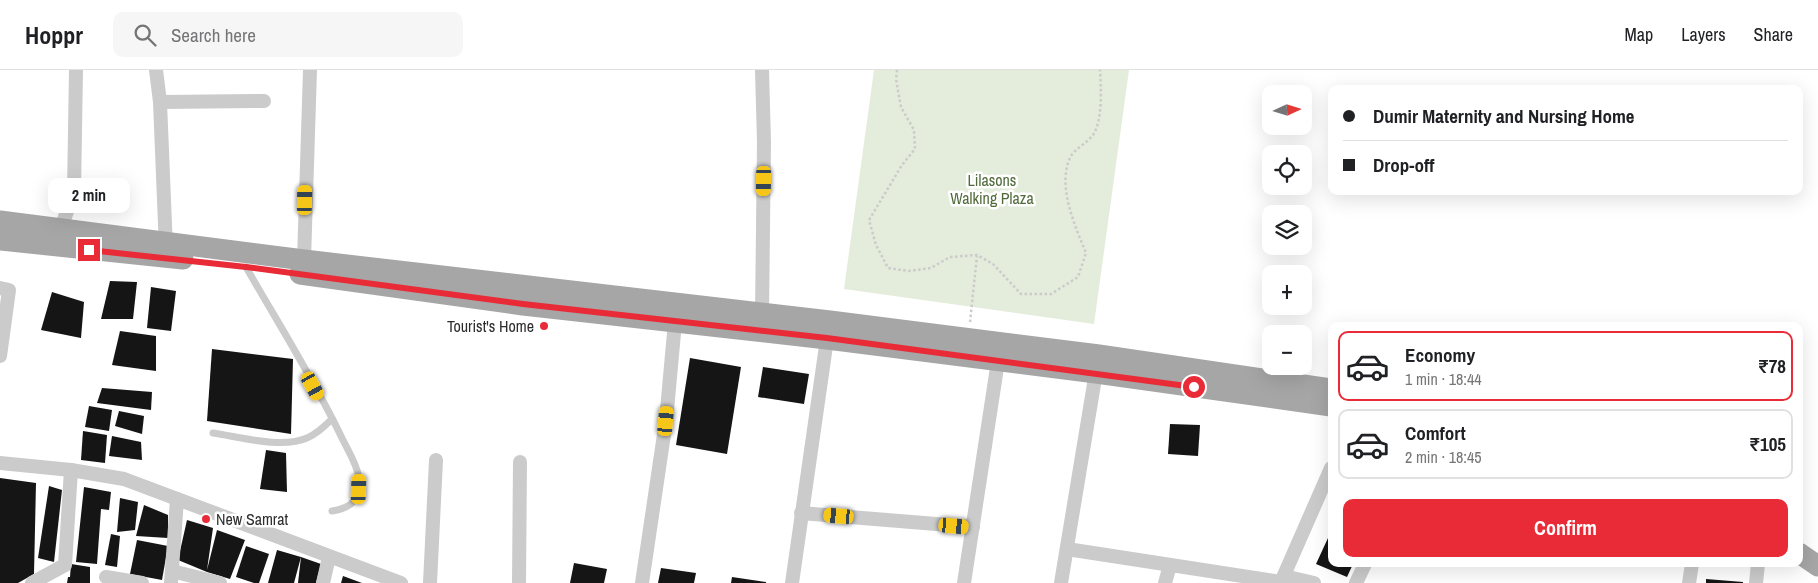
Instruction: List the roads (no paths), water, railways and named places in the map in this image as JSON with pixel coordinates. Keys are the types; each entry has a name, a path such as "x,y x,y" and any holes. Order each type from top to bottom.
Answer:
{"main road":[{"path":"0,221 56,237 166,250 304,260 444,285"},
{"path":"0,240 56,237"},
{"path":"166,250 246,267 444,285 641,309 762,314 828,330 998,361 1098,364 1328,389"},
{"path":"641,309 675,322 969,339 1328,405"},
{"path":"1803,540 1818,550"},
{"path":"1803,556 1818,566"}],"street":[{"path":"56,237 74,192 76,70"},
{"path":"156,70 160,102 166,250"},
{"path":"304,260 310,70"},
{"path":"762,70 764,142 762,314"},
{"path":"160,102 264,101"},
{"path":"0,288 9,290 0,356"},
{"path":"642,583 666,421 675,322"},
{"path":"792,583 828,330"},
{"path":"964,583 998,361"},
{"path":"1061,583 1098,364"},
{"path":"430,583 436,460"},
{"path":"519,583 520,462"},
{"path":"0,463 71,470 124,479 401,583"},
{"path":"32,583 65,565 71,470"},
{"path":"1067,549 1281,582 1328,475"},
{"path":"176,499 172,577 220,583"},
{"path":"801,513 973,528"},
{"path":"323,583 329,557"},
{"path":"1166,583 1170,565"},
{"path":"1356,583 1364,567"},
{"path":"1689,583 1692,567"},
{"path":"1756,583 1758,567"},
{"path":"1284,576 1314,583"},
{"path":"106,577 142,583"}],"lane":[{"path":"246,267 332,420 358,471 356,499 344,509 332,511"},
{"path":"214,434 276,443 296,442 316,434 332,420"}],"place":[{"name":"Tourist's Home","path":"544,326"},
{"name":"New Samrat","path":"206,519"}],"park label":[{"name":"Lilasons Walking Plaza","path":"992,189"}]}
